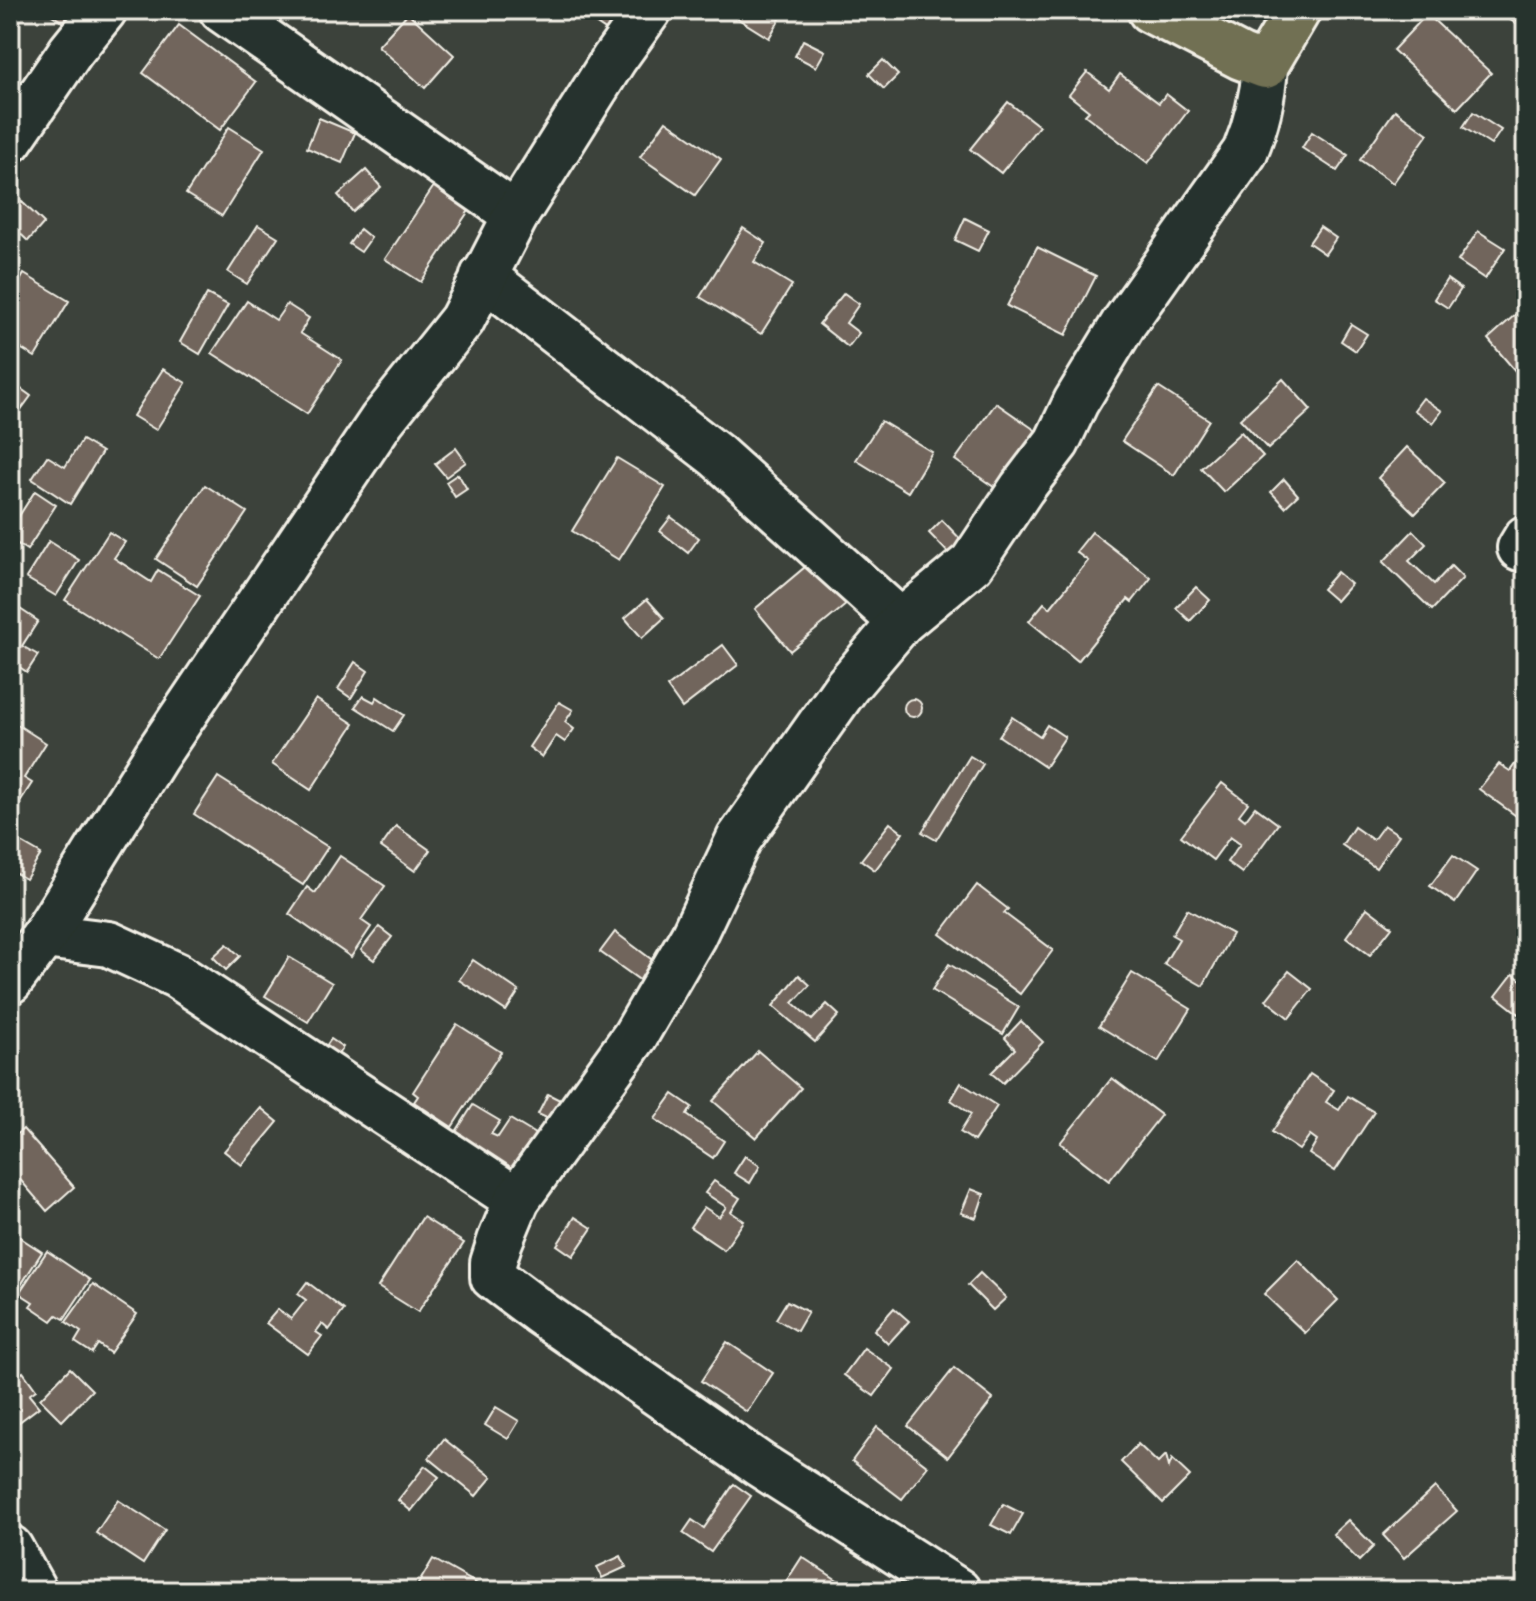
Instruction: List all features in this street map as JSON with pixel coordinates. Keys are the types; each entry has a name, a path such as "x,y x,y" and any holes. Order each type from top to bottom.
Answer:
{"main road":[{"path":"1150,10 1241,57 1265,66 1298,10"}],"street":[{"path":"10,140 71,51 104,10"},
{"path":"222,10 516,215"},
{"path":"10,981 44,936 156,756 382,420 462,320 516,215 614,59 649,10"},
{"path":"958,1591 759,1464 503,1286 493,1277 493,1263 517,1200 635,1036 693,936 739,839 847,686 901,622 972,563 1057,442 1076,402 1124,323 1245,152 1258,114 1265,66"},
{"path":"483,276 716,455 901,622"},
{"path":"44,936 109,944 176,975 517,1200"},
{"path":"10,1548 34,1591"}],"building":[{"path":"44,10 80,10 69,26"},
{"path":"576,10 625,10 610,33"},
{"path":"735,10 769,10 781,17 769,38 732,15"},
{"path":"1496,10 1524,10 1515,23"},
{"path":"408,13 454,55 425,88 378,46"},
{"path":"1427,14 1491,73 1457,109 1393,50"},
{"path":"179,25 256,82 220,130 143,73"},
{"path":"803,40 825,51 816,67 795,56"},
{"path":"883,60 898,75 884,89 869,74"},
{"path":"1087,72 1109,89 1120,74 1159,103 1166,94 1188,111 1148,163 1085,115 1089,111 1069,95"},
{"path":"1008,102 1039,126 1001,173 970,149"},
{"path":"1395,110 1428,134 1393,183 1360,160"},
{"path":"1473,112 1501,130 1491,145 1463,127"},
{"path":"319,118 355,133 342,163 307,148"},
{"path":"666,121 721,159 695,195 640,157"},
{"path":"229,127 264,149 222,216 186,194"},
{"path":"1312,132 1348,155 1337,171 1302,148"},
{"path":"366,170 381,187 353,212 338,195"},
{"path":"434,186 470,209 421,282 385,259"},
{"path":"20,200 44,223 28,241 10,224 10,211"},
{"path":"965,218 989,230 978,251 955,240"},
{"path":"258,225 278,237 247,284 228,272"},
{"path":"1320,227 1336,238 1325,254 1309,243"},
{"path":"743,228 766,243 754,262 792,285 761,334 700,297"},
{"path":"360,229 371,238 361,252 349,244"},
{"path":"1478,231 1505,248 1485,279 1458,261"},
{"path":"1037,247 1096,276 1066,335 1007,306"},
{"path":"24,274 69,301 35,357 10,342 10,298"},
{"path":"1447,279 1461,289 1448,308 1434,299"},
{"path":"844,293 859,304 846,323 859,333 848,347 819,324"},
{"path":"207,294 228,305 200,354 180,342"},
{"path":"247,301 276,320 287,304 309,318 300,333 342,360 307,414 212,353"},
{"path":"1526,305 1526,365 1517,373 1488,339"},
{"path":"1351,324 1367,334 1356,351 1341,341"},
{"path":"163,369 186,383 156,430 133,416"},
{"path":"1283,379 1311,410 1268,449 1240,419"},
{"path":"10,381 31,396 12,422 19,427 10,440"},
{"path":"1158,387 1209,420 1174,475 1122,441"},
{"path":"1423,398 1442,411 1433,423 1414,410"},
{"path":"996,403 1051,441 998,490 955,460"},
{"path":"881,421 932,452 908,492 856,460"},
{"path":"1241,432 1263,456 1224,492 1201,468"},
{"path":"82,440 102,452 70,504 32,479 47,456 65,467"},
{"path":"1407,447 1445,483 1415,514 1378,478"},
{"path":"456,448 466,462 446,477 435,464"},
{"path":"617,458 665,487 619,560 572,531"},
{"path":"458,474 467,489 455,497 446,482"},
{"path":"1284,479 1298,495 1285,507 1271,492"},
{"path":"205,485 247,512 197,586 156,559"},
{"path":"35,491 56,505 27,550 10,539 10,530"},
{"path":"671,517 699,538 688,553 660,531"},
{"path":"942,520 970,549 957,562 929,533"},
{"path":"1413,531 1426,544 1409,561 1434,584 1451,566 1463,578 1432,610 1383,562"},
{"path":"109,532 125,542 114,558 151,582 158,570 200,596 159,659 65,600"},
{"path":"1092,532 1151,578 1132,602 1128,599 1078,661 1029,621 1044,603 1050,608 1088,561 1076,552"},
{"path":"49,541 79,560 56,596 26,578"},
{"path":"811,562 847,604 790,651 755,609"},
{"path":"1337,572 1351,584 1336,601 1322,589"},
{"path":"1196,587 1210,600 1190,621 1176,608"},
{"path":"647,599 664,618 642,638 625,618"},
{"path":"20,609 38,621 22,646 38,655 27,672 10,661 10,624"},
{"path":"723,645 738,665 682,708 667,687"},
{"path":"355,662 368,671 351,698 338,689"},
{"path":"363,696 374,702 377,697 404,715 393,731 355,707"},
{"path":"316,699 354,724 311,790 272,764"},
{"path":"909,699 917,699 922,708 920,715 909,717 904,712 904,704"},
{"path":"559,702 573,710 565,722 574,729 565,742 556,736 542,757 529,747"},
{"path":"1012,717 1040,736 1047,725 1065,737 1045,767 999,736"},
{"path":"10,720 46,743 24,778 32,783 10,817"},
{"path":"1526,749 1526,823 1479,789 1499,764 1510,771"},
{"path":"970,756 983,764 936,840 922,832"},
{"path":"218,777 328,847 303,885 194,814"},
{"path":"1222,783 1248,803 1239,815 1245,820 1255,807 1278,824 1242,873 1227,862 1240,844 1230,837 1213,860 1181,836"},
{"path":"890,823 903,833 875,870 861,860"},
{"path":"1384,825 1399,835 1376,868 1342,845 1354,827 1373,840"},
{"path":"396,826 430,850 415,871 381,847"},
{"path":"10,836 41,854 26,879 10,870"},
{"path":"1453,855 1477,871 1455,903 1430,886"},
{"path":"340,856 385,886 361,920 371,927 351,957 289,914 307,887 315,893"},
{"path":"977,885 1008,909 1004,913 1053,950 1020,994 940,934"},
{"path":"1367,908 1392,927 1370,955 1346,937"},
{"path":"1187,909 1232,934 1203,986 1164,964 1179,939 1172,935"},
{"path":"379,927 392,937 374,960 361,950"},
{"path":"615,932 655,962 641,981 600,952"},
{"path":"227,944 240,956 226,970 213,957"},
{"path":"289,957 332,983 308,1022 265,996"},
{"path":"473,960 519,991 506,1011 459,980"},
{"path":"949,964 1019,1007 1003,1034 932,990"},
{"path":"1289,971 1312,989 1289,1018 1266,1000"},
{"path":"1132,973 1191,1009 1158,1062 1099,1026"},
{"path":"1513,974 1526,984 1526,1005 1519,1014 1496,996"},
{"path":"799,975 810,985 793,1003 812,1020 827,1004 839,1015 815,1042 773,1006"},
{"path":"1021,1021 1043,1042 1003,1083 991,1073 1015,1049 1005,1038"},
{"path":"457,1024 501,1052 452,1127 414,1102 418,1096 413,1092"},
{"path":"331,1039 343,1047 332,1063 320,1055"},
{"path":"758,1051 801,1088 756,1138 713,1101"},
{"path":"1310,1074 1334,1090 1326,1102 1339,1110 1348,1096 1374,1112 1335,1171 1309,1154 1317,1140 1310,1135 1299,1150 1272,1132"},
{"path":"1112,1078 1161,1115 1109,1181 1060,1143"},
{"path":"961,1083 997,1106 974,1141 960,1132 971,1114 951,1100"},
{"path":"548,1094 562,1101 553,1121 538,1114"},
{"path":"673,1094 692,1107 687,1115 724,1141 713,1158 655,1119"},
{"path":"473,1105 500,1121 491,1134 498,1137 510,1119 535,1134 512,1170 454,1135"},
{"path":"261,1108 278,1122 242,1165 224,1151"},
{"path":"23,1129 74,1187 47,1211 10,1168 10,1140"},
{"path":"745,1156 760,1166 750,1183 734,1173"},
{"path":"714,1181 740,1198 731,1212 744,1221 724,1250 690,1227 704,1207 719,1217 726,1207 705,1193"},
{"path":"971,1189 984,1194 976,1218 961,1213"},
{"path":"423,1217 464,1243 418,1312 378,1287"},
{"path":"575,1217 592,1228 573,1256 557,1245"},
{"path":"10,1231 42,1252 19,1288 10,1282"},
{"path":"47,1251 90,1280 64,1319 57,1315 52,1321 30,1306 33,1302 19,1293"},
{"path":"1298,1260 1338,1300 1305,1333 1264,1294"},
{"path":"980,1273 1006,1298 993,1310 968,1285"},
{"path":"307,1282 344,1310 329,1330 322,1324 316,1332 322,1336 308,1354 266,1323 278,1309 291,1319 306,1300 298,1294"},
{"path":"93,1284 137,1314 110,1353 98,1344 92,1353 75,1342 81,1332 66,1322"},
{"path":"787,1301 808,1312 797,1331 776,1319"},
{"path":"894,1308 909,1321 888,1344 874,1330"},
{"path":"727,1342 773,1373 747,1412 701,1381"},
{"path":"864,1348 894,1369 874,1396 844,1375"},
{"path":"70,1368 92,1390 62,1421 40,1399"},
{"path":"954,1368 993,1399 948,1457 908,1426"},
{"path":"10,1371 15,1378 23,1372 36,1390 29,1395 39,1407 10,1429"},
{"path":"496,1407 519,1421 508,1439 485,1425"},
{"path":"877,1427 928,1466 902,1499 852,1461"},
{"path":"444,1439 492,1477 476,1496 429,1458"},
{"path":"1138,1444 1158,1463 1166,1455 1169,1467 1172,1459 1190,1476 1163,1503 1121,1462"},
{"path":"425,1466 439,1477 411,1511 398,1500"},
{"path":"734,1484 751,1496 711,1552 683,1533 692,1520 704,1528"},
{"path":"1435,1487 1457,1511 1404,1558 1383,1535"},
{"path":"118,1500 165,1530 143,1564 96,1533"},
{"path":"1003,1504 1023,1514 1011,1535 991,1525"},
{"path":"1348,1520 1374,1546 1359,1561 1333,1534"},
{"path":"621,1556 626,1567 602,1578 597,1567"},
{"path":"802,1557 854,1591 780,1591"},
{"path":"433,1559 479,1585 476,1591 414,1591"}]}
